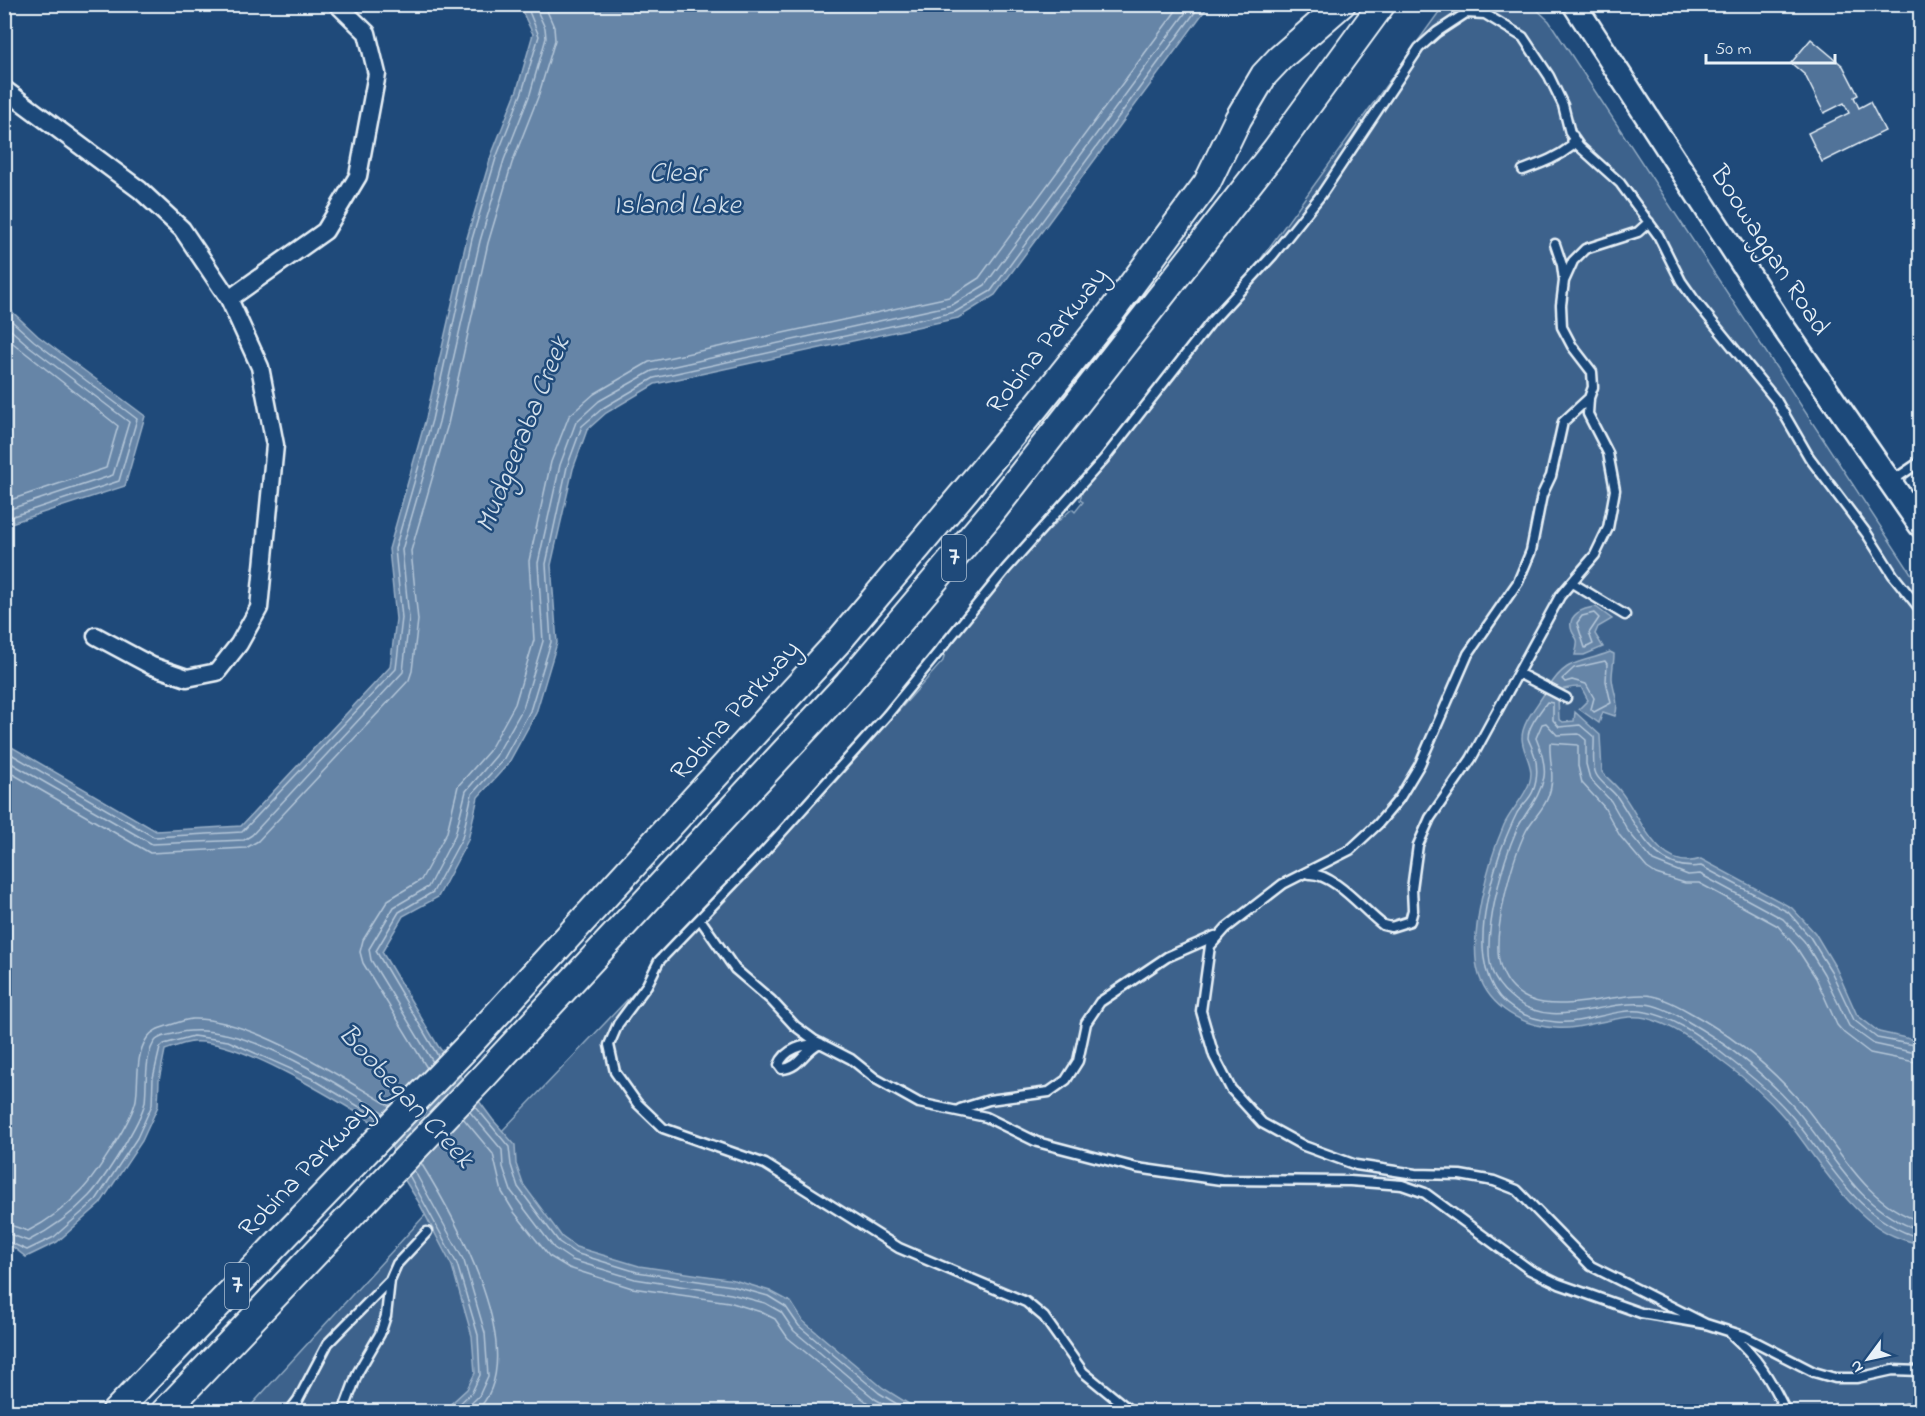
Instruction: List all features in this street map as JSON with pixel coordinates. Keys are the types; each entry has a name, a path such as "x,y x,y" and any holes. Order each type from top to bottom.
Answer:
{"main road":[{"name":"Robina Parkway","path":"115,1412 466,1048 715,780 838,642 1042,399 1186,212 1211,176 1242,111 1264,75 1287,51 1342,4"},
{"name":"7","path":"164,1412 484,1076 848,683 966,543 1276,149 1382,4"},
{"name":"Boowaggan Road","path":"1574,4 1781,324 1920,525"}],"street":[{"path":"229,299 325,231 358,176 377,74 367,33 337,4"},
{"path":"4,89 140,190 183,229 229,299 260,367 275,445 259,608 239,644 217,672 187,678 152,666 96,636"}],"lane":[{"path":"1132,1412 1083,1372 1044,1317 1026,1302 899,1248 765,1164 681,1137 663,1128 651,1119 615,1072 609,1045 618,1024 647,985 659,961 888,715 1006,569 1104,459 1212,321 1273,255 1321,195 1419,48 1466,13 1485,14 1523,37 1534,52 1563,105 1575,146 1620,183 1661,239 1687,290 1776,400 1809,457 1920,609"},
{"path":"1523,170 1550,161 1575,146"},
{"path":"1638,232 1649,222"},
{"path":"1564,281 1573,261 1585,249 1638,232 1654,232 1661,239"},
{"path":"1306,874 1315,874 1328,879 1383,925 1391,927 1410,921 1413,910 1413,871 1418,845 1426,827 1447,790 1471,759 1560,596 1594,555 1608,528 1615,490 1608,453 1590,419 1587,404 1593,387 1592,372 1562,327 1561,305 1564,281 1562,265 1555,244"},
{"path":"956,1110 984,1102 1049,1092 1066,1080 1078,1061 1086,1023 1101,1002 1167,957 1209,941 1284,884 1350,850 1378,824 1399,799 1420,764 1468,654 1518,582 1531,551 1563,422 1589,398"},
{"path":"1571,414 1578,412 1590,419"},
{"path":"1892,482 1920,462"},
{"path":"1572,583 1625,615"},
{"path":"1518,673 1566,698"},
{"path":"1328,879 1325,869 1337,857"},
{"path":"700,919 735,969 795,1026 820,1043 851,1059 876,1079 919,1103 986,1117 1037,1142 1137,1168 1221,1180 1350,1181 1402,1185 1425,1193 1530,1270 1559,1284 1641,1313 1706,1324 1729,1331 1753,1340 1814,1372 1835,1378 1857,1378 1893,1370 1920,1371"},
{"path":"1227,927 1210,946 1201,1011 1214,1056 1231,1089 1262,1123 1304,1146 1356,1165 1415,1174 1460,1175 1494,1180 1509,1187 1539,1211 1563,1240 1591,1266 1706,1324"},
{"path":"1193,948 1206,952 1207,963"},
{"path":"984,1102 979,1110 986,1117"},
{"path":"343,1412 358,1372 380,1334 386,1316 390,1280 397,1264 427,1232"},
{"path":"289,1412 298,1400 328,1343 390,1280"},
{"path":"1729,1331 1757,1359 1777,1390 1786,1412"},
{"path":"1894,1412 1906,1409 1920,1411"}],"shaded area":[{"path":"1444,5 1532,5 1549,21 1920,587 1920,1411 245,1412 502,1131 836,781 943,661 945,652 1021,559 1072,509 1075,512 1083,502 1080,500 1083,489 1175,378"}],"water":[{"name":"Clear Island Lake","path":"519,5 1209,5 995,295 958,318 655,384 606,413 587,430 573,469 551,565 557,643 536,713 508,764 478,797 468,840 438,897 403,916 382,952 438,1046 493,1120 515,1145 516,1164 523,1184 562,1237 576,1247 639,1266 734,1280 770,1291 791,1302 803,1321 883,1388 920,1411 443,1411 467,1389 475,1373 472,1336 452,1266 418,1201 399,1171 387,1131 292,1075 237,1050 212,1043 192,1042 165,1050 159,1080 158,1106 142,1141 100,1204 57,1242 26,1257 5,1241 5,743 156,831 241,826 390,667 396,619 389,549 426,418 467,238 491,156 517,90 533,34"},
{"path":"5,305 38,336 145,416 125,486 5,525"},
{"path":"1596,607 1612,619 1598,627 1595,634 1603,647 1584,655 1575,655 1577,639 1572,631 1571,621 1577,613"},
{"path":"1610,652 1614,654 1612,678 1617,701 1615,716 1603,712 1599,723 1579,709 1588,700 1581,687 1548,689 1561,672 1574,663"},
{"path":"1544,694 1558,697 1559,719 1563,722 1574,721 1575,712 1600,735 1602,772 1621,792 1652,840 1662,851 1673,858 1686,861 1701,859 1792,908 1815,933 1836,968 1857,1015 1879,1032 1920,1041 1920,1244 1894,1236 1862,1215 1771,1102 1715,1056 1677,1031 1656,1021 1636,1017 1624,1017 1578,1027 1544,1027 1509,1013 1499,1006 1484,987 1476,960 1481,899 1504,825 1530,782 1530,768 1522,738 1530,715"}],"building":[{"path":"1811,39 1843,66 1858,95 1854,97 1859,108 1870,102 1885,131 1822,162 1808,133 1849,113 1844,103 1824,113 1805,75 1791,63"}],"water label":[{"name":"Mudgeeraba Creek","path":"524,435"},
{"name":"Boobegan Creek","path":"405,1097"}]}
